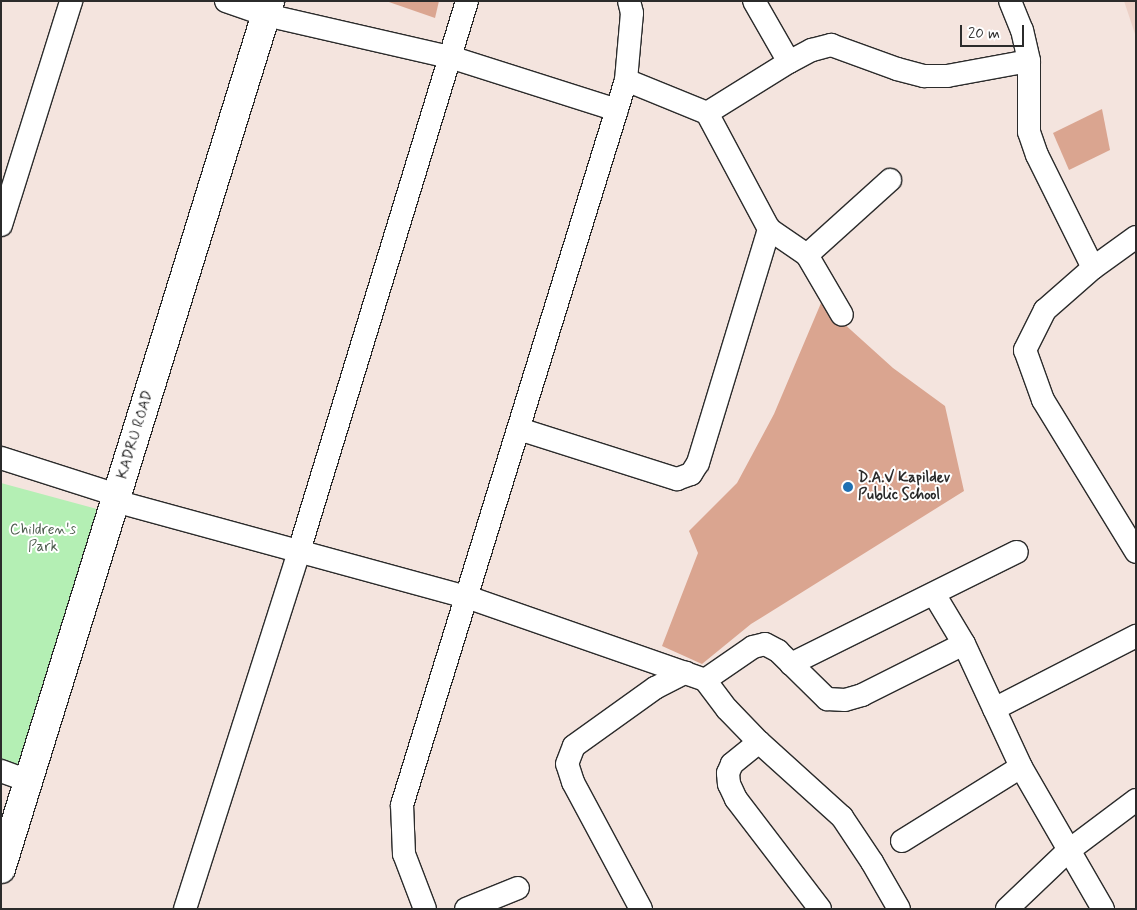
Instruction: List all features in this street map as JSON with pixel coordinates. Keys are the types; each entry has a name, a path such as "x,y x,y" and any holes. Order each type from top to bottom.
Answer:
{"main road":[{"name":"KADRU ROAD","path":"1,869 268,8"}],"street":[{"path":"1,225 71,1"},
{"path":"226,1 268,8 450,58 617,110"},
{"path":"185,909 299,552 467,1"},
{"path":"425,909 404,854 402,805 626,80 632,13 629,1"},
{"path":"754,1 789,62"},
{"path":"1010,1 1022,30 1028,61 1029,132 1038,155 1093,268"},
{"path":"707,113 789,62 812,50 831,45 924,76 947,76 1028,61"},
{"path":"626,80 707,113 769,229 807,255 842,315"},
{"path":"807,255 890,180"},
{"path":"519,429 677,479 691,474 698,463 769,229"},
{"path":"1136,237 1093,268 1045,310 1025,350 1043,400 1136,552"},
{"path":"1,458 116,498 299,552 467,597 695,677 759,742 842,817 872,862 899,909"},
{"path":"791,664 1017,552"},
{"path":"934,594 964,644 1021,767 1102,909"},
{"path":"994,709 1136,636"},
{"path":"641,909 573,782 567,764 574,746 655,688 695,677 753,647 765,644 778,651 827,699 845,700 862,696 964,644"},
{"path":"759,742 732,764 728,773 729,784 736,800 820,909"},
{"path":"902,841 1021,767"},
{"path":"1,771 29,781"},
{"path":"1007,909 1068,851 1136,800"},
{"path":"466,909 518,888"}],"shaded area":[{"path":"1124,1 1136,1 1136,37"}],"green space":[{"name":"Children's Park","path":"1,483 97,509 18,766 1,760"}],"building":[{"path":"386,1 439,1 435,18"},
{"path":"1102,109 1110,150 1069,170 1053,133"},
{"name":"D.A.V Kapildev Public School","path":"821,303 893,368 945,406 964,491 751,624 702,664 662,646 698,553 689,531 737,483 774,414"}],"place":[{"name":"D.A.V Kapildev Public School","path":"848,487"}]}
